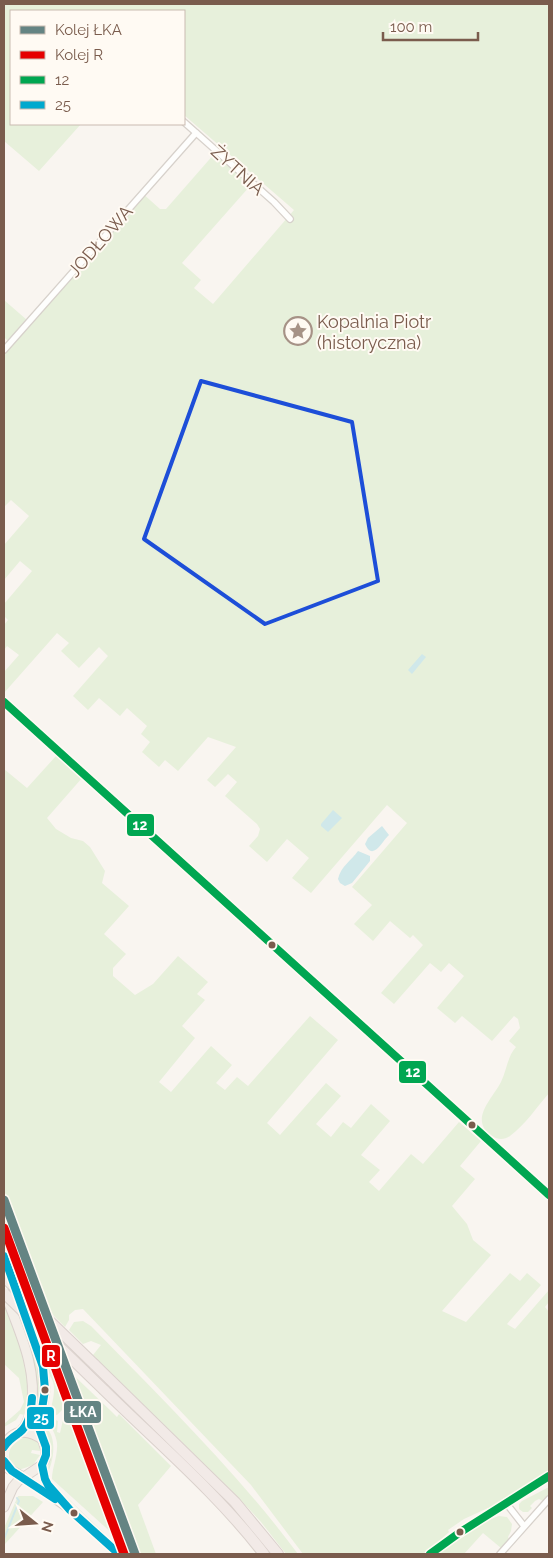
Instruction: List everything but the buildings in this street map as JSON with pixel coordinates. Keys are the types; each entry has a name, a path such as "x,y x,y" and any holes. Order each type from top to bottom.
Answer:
{"highway":[{"path":"4,1277 235,1502 278,1554"},
{"path":"4,1293 212,1495 264,1554"}],"main road":[{"path":"4,1256 42,1360 45,1390 39,1428 44,1440 46,1455 42,1466 23,1477 13,1487 4,1508"},
{"path":"4,1289 27,1353 32,1378 32,1400 27,1423 21,1431 8,1437 4,1447"},
{"path":"21,1431 32,1433 44,1440"},
{"path":"5,1463 13,1472 23,1477"},
{"path":"4,1477 5,1463"}],"street":[{"name":"ŻYTNIA","path":"185,123 274,202 290,219"},
{"name":"JODŁOWA","path":"4,350 196,132"},
{"path":"4,702 549,1195"},
{"path":"42,1466 42,1472 48,1485 70,1510"},
{"path":"430,1554 453,1537 549,1476"},
{"path":"23,1477 70,1510 120,1554"},
{"path":"500,1554 549,1499"},
{"path":"506,1503 524,1526"}],"highlighted area":[{"path":"201,381 352,422 378,581 265,624 144,539"}],"green space":[{"path":"4,4 549,4 549,1093 526,1121 508,1137 501,1139 492,1136 485,1130 482,1116 484,1109 501,1082 516,1047 509,1041 520,1028 518,1019 514,1016 492,1041 462,1016 455,1023 437,1008 464,976 449,963 441,972 430,963 394,1004 381,993 423,945 413,935 410,938 390,921 373,941 354,924 372,905 352,887 407,823 387,805 311,893 292,878 309,858 287,839 267,862 249,846 258,836 260,829 257,824 225,796 237,782 228,774 215,787 207,780 236,747 208,737 178,771 165,760 159,767 142,752 150,742 141,734 147,726 127,708 120,716 99,698 88,710 73,696 108,656 99,647 79,668 61,651 69,643 57,633 4,693 4,672 19,655 7,646 4,650 4,625 8,620 4,616 4,604 32,571 20,561 4,580 4,545 29,516 11,500 4,507 4,348 9,342 4,337 4,300 27,320 141,192 160,209 166,209 215,153 250,186 182,263 201,280 194,288 213,304 294,210 185,116 185,10 10,10 10,125 80,125 39,171 4,141"},
{"path":"56,756 82,778 47,818 56,829 71,838 83,841 90,847 105,871 102,883 129,906 104,934 126,954 113,968 113,976 135,995 153,984 178,956 208,982 197,994 205,1000 182,1026 195,1038 159,1082 171,1092 211,1046 232,1065 216,1083 225,1090 237,1077 248,1086 310,1016 338,1040 267,1123 280,1135 326,1083 341,1096 316,1124 331,1137 343,1122 351,1128 371,1104 390,1121 361,1155 380,1170 369,1182 379,1191 411,1154 423,1164 459,1122 481,1141 460,1166 475,1179 452,1206 467,1224 473,1240 491,1255 442,1311 466,1322 510,1273 520,1281 527,1273 541,1285 507,1324 515,1329 549,1290 549,1302 545,1307 549,1312 549,1472 491,1508 464,1519 448,1530 449,1532 425,1554 303,1554 251,1485 83,1309 75,1310 69,1315 69,1320 65,1327 47,1309 4,1190 4,769 27,788"},
{"path":"4,1206 40,1302 17,1280 4,1243"},
{"path":"4,1267 38,1365 41,1390 37,1418 34,1417 36,1380 33,1362 24,1328 4,1277"},
{"path":"4,1307 9,1312 22,1350 28,1387 25,1415 20,1414 16,1420 4,1427 4,1424 20,1410 24,1402 19,1378 4,1364"},
{"path":"83,1321 91,1326 224,1465 298,1554 286,1554 261,1522 236,1495 93,1355 101,1345 91,1341 83,1344 69,1330 74,1322"},
{"path":"40,1343 117,1417 119,1414 171,1466 138,1505 156,1554 135,1554 52,1479 57,1443 49,1417 58,1421 57,1432 60,1433 65,1411 62,1410 57,1415 50,1414 54,1384"},
{"path":"44,1426 48,1430 53,1442 53,1456 47,1474 51,1453"},
{"path":"27,1435 36,1441 40,1448 40,1451 32,1450 31,1453 40,1455 33,1465 19,1470 10,1462 9,1452 16,1443"},
{"path":"49,1480 104,1533 104,1534"},
{"path":"549,1487 549,1495 543,1501 539,1499 535,1501 530,1506 532,1508 528,1512 523,1512 519,1509 519,1504 522,1501"},
{"path":"18,1496 33,1496 43,1502 5,1544 4,1552 4,1528"},
{"path":"499,1516 507,1517 512,1524 509,1539 501,1548 483,1533 464,1554 438,1554 475,1527"}],"water":[{"path":"422,654 426,657 412,674 408,670"},
{"path":"333,810 342,818 328,832 321,824"},
{"path":"382,826 389,835 374,851 371,851 365,844 368,838"},
{"path":"358,851 370,856 370,861 352,883 345,886 338,879 339,874"}],"waterway":[{"path":"4,1539 19,1501 17,1498"}],"rail line":[{"name":"ŁKA","path":"4,1200 135,1554"},
{"name":"R","path":"4,1228 124,1554"}],"transit line":[{"name":"12","path":"4,702 549,1195"},
{"name":"25","path":"4,1256 43,1367 45,1390 39,1428 46,1447 46,1455 42,1465 45,1479 70,1510 119,1554"},
{"name":"25","path":"4,1447 26,1426 32,1398"},
{"name":"25","path":"4,1461 12,1471 55,1499"},
{"name":"12","path":"430,1554 459,1533 549,1476"}],"place":[{"name":"Kopalnia Piotr (historyczna)","path":"298,331"}]}
